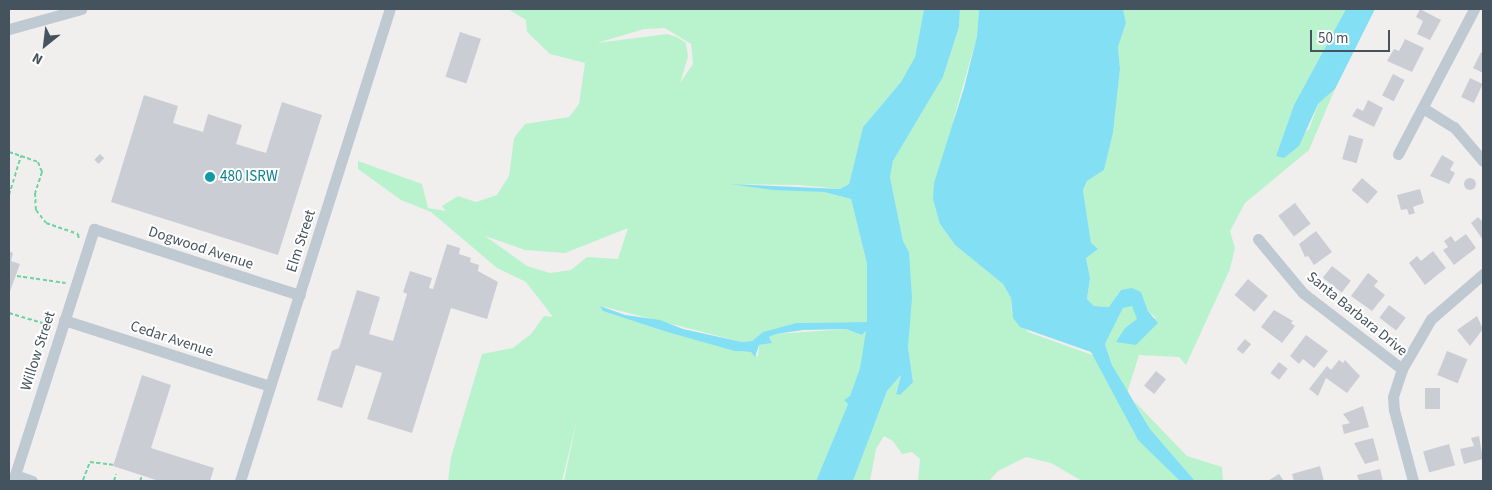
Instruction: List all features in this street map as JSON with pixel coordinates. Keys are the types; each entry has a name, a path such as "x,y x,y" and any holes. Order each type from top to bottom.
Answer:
{"street":[{"path":"9,29 81,9"},
{"name":"Elm Street","path":"240,481 390,9"},
{"path":"1398,154 1474,9"},
{"path":"1423,108 1454,127 1483,161"},
{"name":"Dogwood Avenue","path":"94,229 300,295"},
{"name":"Willow Street","path":"14,478 94,229"},
{"name":"Santa Barbara Drive","path":"1258,240 1303,293 1402,369 1394,397 1394,410 1412,481"},
{"path":"1402,369 1432,319 1483,274"},
{"name":"Cedar Avenue","path":"64,320 270,386"},
{"path":"14,478 32,481"}],"path":[{"path":"9,152 36,161 42,169 34,199 39,215 46,223 78,234 79,242"},
{"path":"9,194 21,156"},
{"path":"16,276 66,283 68,275"},
{"path":"9,313 52,324"},
{"path":"83,480 90,462 113,465"},
{"path":"114,481 116,474"},
{"path":"140,481 142,476"}],"green space":[{"path":"508,9 924,9 915,57 901,82 863,127 849,184 840,189 799,185 732,184 824,192 851,199 867,264 868,322 796,323 763,332 752,341 742,342 601,306 604,311 667,332 742,352 751,352 758,357 759,345 771,343 769,337 776,334 846,329 862,335 867,331 860,368 848,404 816,481 564,481 577,419 562,481 448,481 451,457 482,354 513,348 531,334 544,316 553,317 526,282 497,268 431,212 401,200 358,169 358,161 422,184 428,208 446,211 442,206 458,196 476,202 497,195 509,176 514,138 525,124 569,117 579,104 585,63 550,54 527,32 526,20","holes":["665,28 691,44 693,64 680,83 688,57 686,43 677,37 667,34 597,43 644,29","628,228 618,259 587,257 571,270 550,273 527,266 485,236 525,250 565,253"]},
{"path":"960,9 979,9 977,36 954,118 940,224 955,245 1003,284 1011,298 1012,313 1028,332 1095,356 1135,435 1180,481 1082,481 1051,463 1026,457 998,471 989,481 918,481 920,459 912,452 902,454 893,441 884,436 876,449 870,481 853,481 887,391 901,375 896,393 900,395 913,381 908,347 909,252 903,241 890,177 893,161 943,77 959,27"},
{"path":"1123,9 1346,9 1294,105 1276,156 1309,129 1318,104 1335,89 1309,150 1245,203 1230,231 1235,248 1230,269 1186,365 1179,357 1139,355 1127,393 1112,365 1105,344 1123,308 1132,305 1138,319 1125,328 1156,318 1148,311 1141,292 1121,290 1110,307 1094,306 1087,299 1090,278 1086,258 1091,243 1083,190 1087,181 1104,170 1113,133 1120,69 1118,47 1126,23"},
{"path":"1134,401 1187,456 1222,467 1223,481 1195,481 1150,429"}],"water":[{"path":"924,9 960,9 959,27 943,77 893,161 890,177 903,241 909,252 912,298 908,347 913,382 900,395 896,394 901,375 887,391 853,481 816,481 848,404 844,400 850,396 860,368 866,331 862,335 846,329 803,330 776,334 769,337 772,343 759,345 755,357 751,352 735,351 667,332 603,311 600,306 625,315 660,320 683,329 742,342 752,341 763,332 796,323 867,322 867,264 851,199 824,192 773,190 730,184 840,189 849,184 863,127 901,82 915,57"},
{"path":"979,9 1123,9 1126,23 1118,47 1120,69 1113,133 1104,170 1087,181 1083,190 1091,243 1098,249 1086,258 1090,278 1087,299 1094,306 1109,307 1121,290 1132,288 1141,292 1148,311 1158,323 1136,345 1116,342 1125,328 1137,319 1132,306 1123,308 1105,344 1112,365 1150,429 1195,481 1180,481 1138,440 1091,352 1020,327 1013,318 1011,298 1003,284 955,245 940,224 933,199 934,183 964,88 977,36"},
{"path":"1346,9 1375,9 1335,89 1318,104 1299,146 1284,158 1276,156 1294,105"}],"building":[{"path":"1420,9 1441,20 1430,40 1417,34 1423,21 1416,17"},
{"path":"460,32 481,39 466,83 445,77"},
{"path":"1405,39 1424,48 1412,72 1387,61 1394,49 1399,51"},
{"path":"1481,52 1483,54 1483,73 1473,68"},
{"path":"1393,74 1405,80 1394,101 1382,95"},
{"path":"1470,78 1483,84 1474,103 1461,97"},
{"name":"480 ISRW","path":"144,95 178,106 173,123 203,132 208,114 242,125 236,144 266,153 282,102 322,115 278,255 111,202"},
{"path":"1368,100 1383,108 1374,127 1352,116 1357,108 1363,111"},
{"path":"1349,135 1363,139 1357,163 1342,159"},
{"path":"100,154 104,158 99,164 94,160"},
{"path":"1442,155 1454,162 1450,170 1455,173 1449,184 1430,176"},
{"path":"1362,178 1378,192 1367,204 1352,190"},
{"path":"1472,178 1475,179 1475,189 1468,190 1465,189 1464,182 1465,179"},
{"path":"1420,189 1424,203 1413,207 1415,213 1409,215 1407,209 1401,210 1397,195"},
{"path":"1295,203 1311,224 1294,236 1278,216"},
{"path":"1478,217 1483,222 1483,240 1471,223"},
{"path":"1316,231 1332,252 1314,265 1308,256 1305,257 1299,244"},
{"path":"1466,234 1476,248 1454,265 1443,250 1448,247 1444,241 1451,236 1455,242"},
{"path":"447,244 460,248 459,254 471,258 470,262 479,265 478,271 498,282 487,319 451,308 412,433 367,419 382,373 356,365 342,408 317,400 332,351 339,348 357,290 380,297 369,334 393,341 407,294 403,292 410,271 432,278 429,288 433,289"},
{"path":"9,251 13,253 11,261 20,264 9,294"},
{"path":"1433,251 1446,268 1425,285 1409,263 1417,256 1421,261"},
{"path":"1332,266 1351,281 1342,293 1323,278"},
{"path":"1368,273 1378,281 1374,286 1385,295 1372,311 1351,296"},
{"path":"1248,279 1268,296 1254,312 1235,295"},
{"path":"1389,305 1406,318 1396,330 1379,318"},
{"path":"1274,310 1293,321 1291,323 1295,326 1282,343 1261,327"},
{"path":"1477,316 1483,329 1470,346 1457,330"},
{"path":"1306,335 1328,351 1314,368 1303,359 1299,364 1290,356"},
{"path":"1245,339 1251,344 1243,354 1237,349"},
{"path":"1447,351 1467,359 1458,383 1437,375"},
{"path":"1339,360 1343,363 1345,360 1360,376 1347,393 1326,378 1318,396 1309,389 1327,366 1331,370"},
{"path":"1279,362 1288,369 1279,380 1270,373"},
{"path":"1156,371 1166,379 1154,394 1144,386"},
{"path":"142,375 171,385 151,448 214,468 210,481 159,481 113,466"},
{"path":"1425,388 1440,388 1440,409 1425,409"},
{"path":"1363,406 1369,427 1344,434 1342,425 1350,423 1343,414"},
{"path":"1479,436 1483,459 1464,464 1460,449 1474,446 1471,438"},
{"path":"1373,438 1379,460 1365,464 1354,443"},
{"path":"1449,444 1455,465 1429,473 1423,451"},
{"path":"1320,466 1324,481 1294,481 1292,474"},
{"path":"1380,469 1383,481 1359,481 1357,475"},
{"path":"1279,474 1284,481 1267,481 1271,479"}],"place":[{"name":"480 ISRW","path":"210,177"}]}
